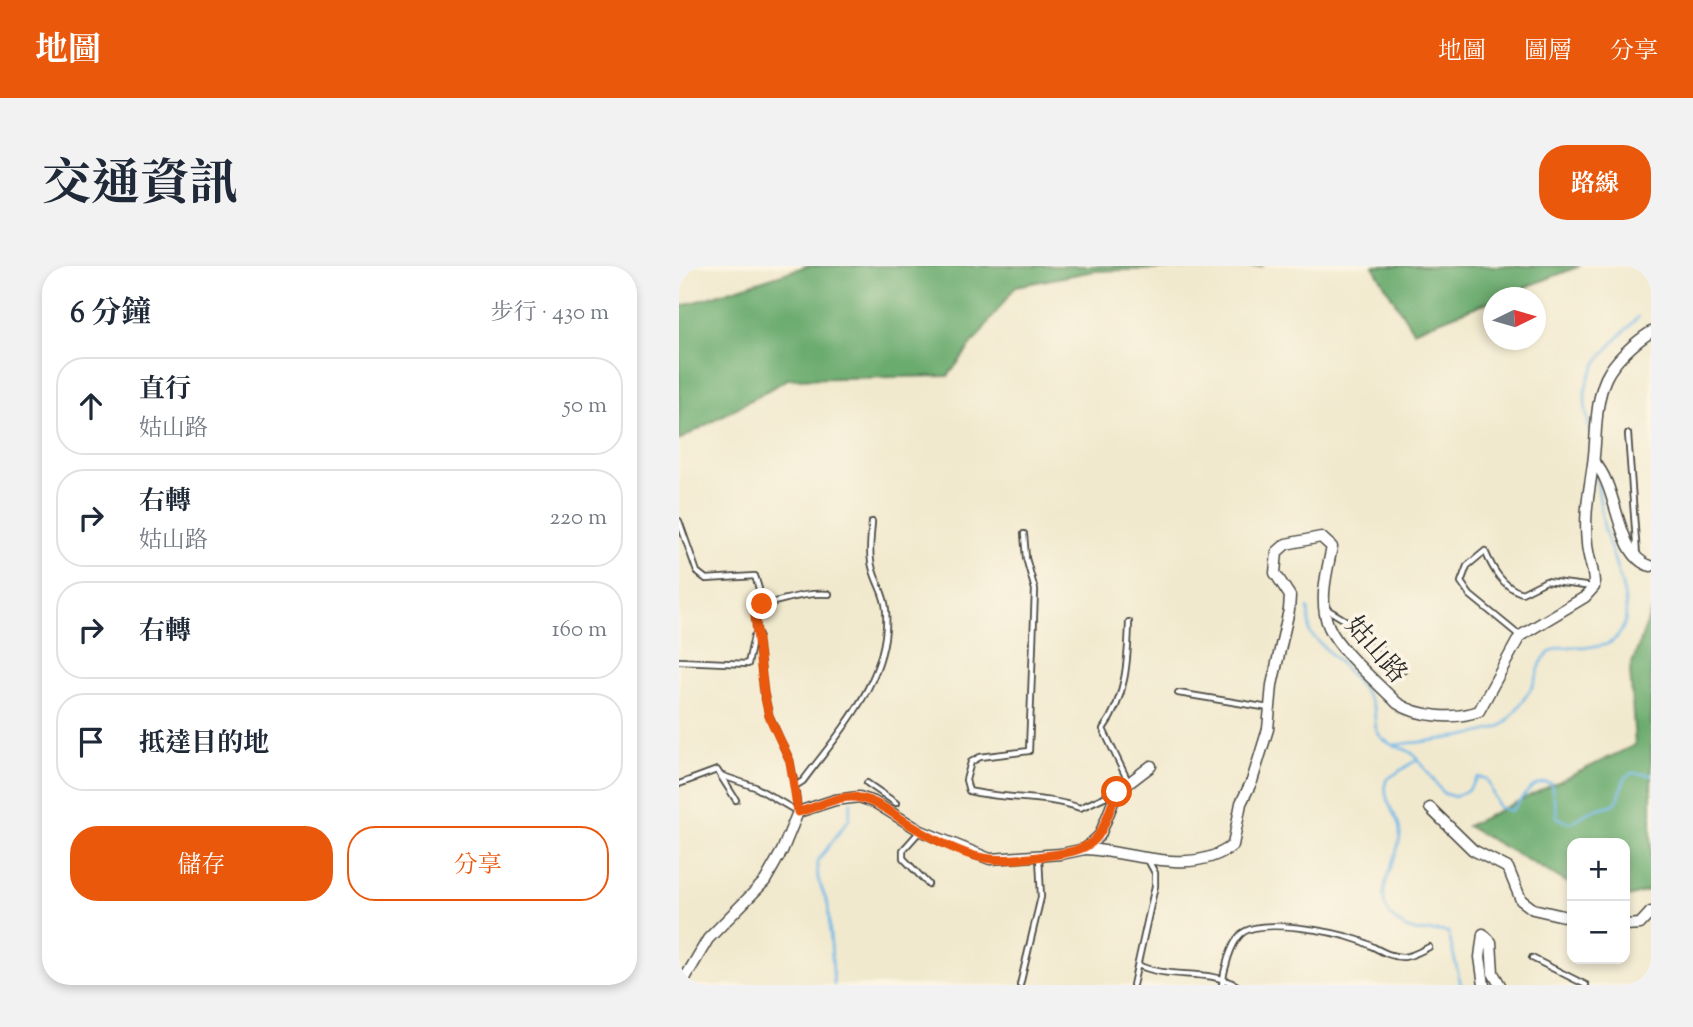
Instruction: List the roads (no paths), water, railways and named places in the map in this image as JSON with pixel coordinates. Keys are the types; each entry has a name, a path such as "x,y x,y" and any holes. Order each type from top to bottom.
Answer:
{"street":[{"path":"1520,636 1585,597 1594,587 1595,572 1587,547 1586,495 1594,462 1593,439 1606,378 1640,339 1651,332"},
{"path":"1594,462 1604,477 1628,546 1637,560 1651,566"},
{"name":"姑山路","path":"798,812 835,800 859,797 921,831 990,859 1039,856 1085,849 1112,850 1145,858 1195,861 1220,855 1233,845 1241,803 1263,748 1289,610 1290,596 1275,573 1277,552 1286,544 1321,537 1332,547 1326,575 1325,608 1328,626 1397,704 1408,710 1453,716 1479,711 1520,636"},
{"path":"1085,849 1100,835 1117,792 1125,783 1151,766"},
{"path":"1430,808 1473,849 1509,868 1521,900 1533,909 1567,917"},
{"path":"681,985 708,939 765,881 782,851 798,812"},
{"path":"1630,925 1640,924 1651,911"},
{"path":"1484,985 1480,957 1483,934 1491,942 1493,972 1500,985"}],"lane":[{"path":"1628,434 1637,560"},
{"path":"679,522 697,572 706,579 755,576 759,589 754,606 769,716 790,761 798,812"},
{"path":"795,786 803,780 864,698 882,650 887,613 884,594 873,570 872,522"},
{"path":"1024,534 1035,590 1029,751 980,757 971,762 966,780 969,791 994,797 1058,800 1080,808 1113,793 1126,777 1103,729 1115,712 1121,695 1129,622"},
{"path":"1520,636 1470,595 1461,582 1467,566 1485,551 1491,566 1509,589 1523,593 1546,581 1594,587"},
{"path":"754,606 781,602 804,592 829,594"},
{"path":"1325,608 1360,629 1404,670"},
{"path":"679,661 748,664 754,636 759,635"},
{"path":"1178,693 1270,708"},
{"path":"679,784 709,770 717,770 723,776 755,787 798,812"},
{"path":"723,776 721,777 736,800"},
{"path":"867,783 896,803"},
{"path":"921,831 904,850 903,859 928,884"},
{"path":"1020,985 1041,897 1039,856"},
{"path":"1133,985 1155,886 1151,863 1145,858"},
{"path":"1222,985 1234,944 1242,933 1255,929 1275,926 1311,929 1357,939 1393,956 1403,957 1429,947"},
{"path":"1532,958 1586,985"},
{"path":"1138,965 1152,972 1223,978 1236,985"},
{"path":"1573,985 1580,980"}],"waterway":[{"path":"1591,439 1585,400 1590,376 1603,354 1638,317"},
{"path":"1394,745 1468,735 1496,728 1504,724 1518,708 1533,686 1542,661 1549,653 1558,648 1600,646 1618,636 1624,625 1625,603 1601,513 1596,473"},
{"path":"1308,608 1310,633 1354,678 1368,698 1379,734 1386,742 1410,752 1418,759"},
{"path":"1461,985 1448,932 1423,932 1405,927 1388,912 1384,902 1386,880 1400,836 1398,823 1389,805 1386,780 1418,759 1443,793 1455,797 1469,789 1478,777 1487,779 1498,807 1511,811 1533,787 1551,783 1557,817 1569,823 1598,808 1614,804 1625,777 1632,773 1651,775"},
{"path":"834,985 828,905 818,879 817,862 849,819 851,801"}]}
